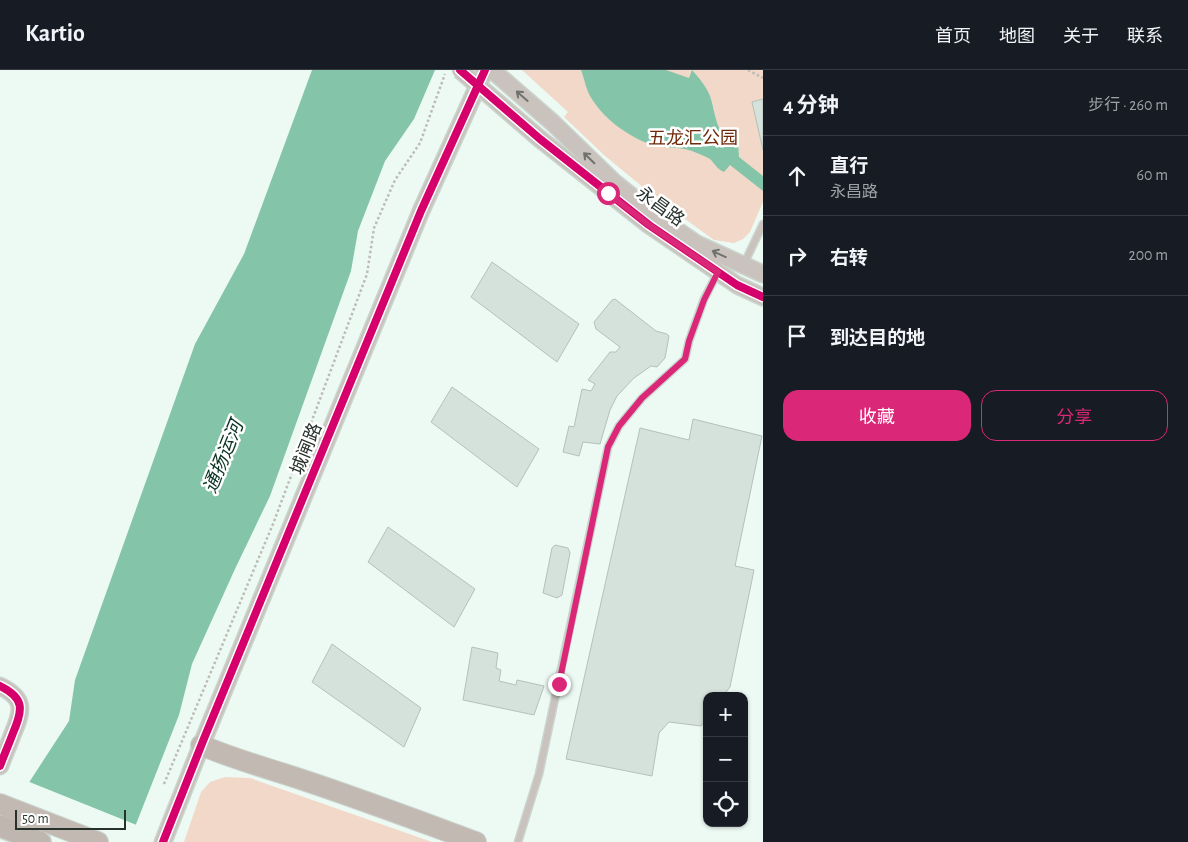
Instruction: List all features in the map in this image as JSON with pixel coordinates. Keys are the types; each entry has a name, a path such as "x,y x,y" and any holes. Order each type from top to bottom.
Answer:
{"highway":[{"path":"0,826 40,842"}],"main road":[{"path":"201,745 229,757 265,767 344,794 476,842"},
{"path":"0,804 98,842"}],"street":[{"name":"永昌路","path":"460,70 540,139 649,225 737,285 763,297"},
{"name":"城闸路","path":"162,842 421,211 485,70"},
{"name":"永昌路","path":"492,70 552,123 615,183 656,215 697,244 763,274"},
{"path":"0,686 16,696 21,708 20,718 0,766"}],"lane":[{"path":"743,265 763,224"},
{"path":"518,842 539,774 608,447 619,426 642,398 685,359 689,341 704,300 718,272"}],"path":[{"path":"164,784 277,515 366,274 374,228 395,180 420,143 447,70"},
{"path":"748,70 763,78"}],"green space":[{"name":"五龙汇公园","path":"522,70 763,70 763,202 750,232 743,239 734,243 714,240 656,198 604,155 564,117 568,112"},
{"path":"225,777 250,778 432,842 184,842 201,792 210,782"}],"water":[{"name":"通扬运河","path":"312,70 435,70 414,119 385,161 358,231 351,271 270,496 192,664 179,715 129,842 7,842 28,784 69,721 75,680 195,344 244,254"},
{"path":"581,70 666,70 689,78 692,70 708,92 721,131 730,140 738,142 739,157 763,176 763,191 730,165 724,172 710,159 692,151 657,146 637,139 627,133 608,118 593,101"}],"pier":[{"path":"27,781 139,826 132,842 4,842"}],"building":[{"path":"763,99 763,150 752,102"},
{"path":"492,262 579,324 557,362 471,297"},
{"path":"615,299 656,331 669,336 665,358 657,367 651,366 634,378 617,396 610,410 600,444 583,442 579,456 563,452 569,426 574,427 582,389 591,391 595,384 588,380 610,352 616,352 620,347 596,329 594,322 612,300"},
{"path":"452,387 539,449 517,487 431,422"},
{"path":"693,419 762,436 735,566 754,570 730,687 726,692 703,692 703,723 701,726 669,722 659,733 652,776 566,759 640,428 689,440"},
{"path":"388,527 475,589 454,627 368,562"},
{"path":"555,545 568,548 570,553 562,595 557,598 543,593 552,548"},
{"path":"332,644 421,708 404,747 312,682"},
{"path":"472,647 498,653 496,668 501,670 499,681 516,685 517,680 544,686 534,715 463,700"}],"cycle path":[{"path":"460,70 540,139 649,225 737,285 763,297"},
{"path":"163,842 421,211 485,70"},
{"path":"0,686 14,695 20,705 19,718 0,766"}],"route":[{"path":"559,684 608,447 619,426 642,398 685,359 689,341 704,300 718,272 649,225 608,193"}]}
